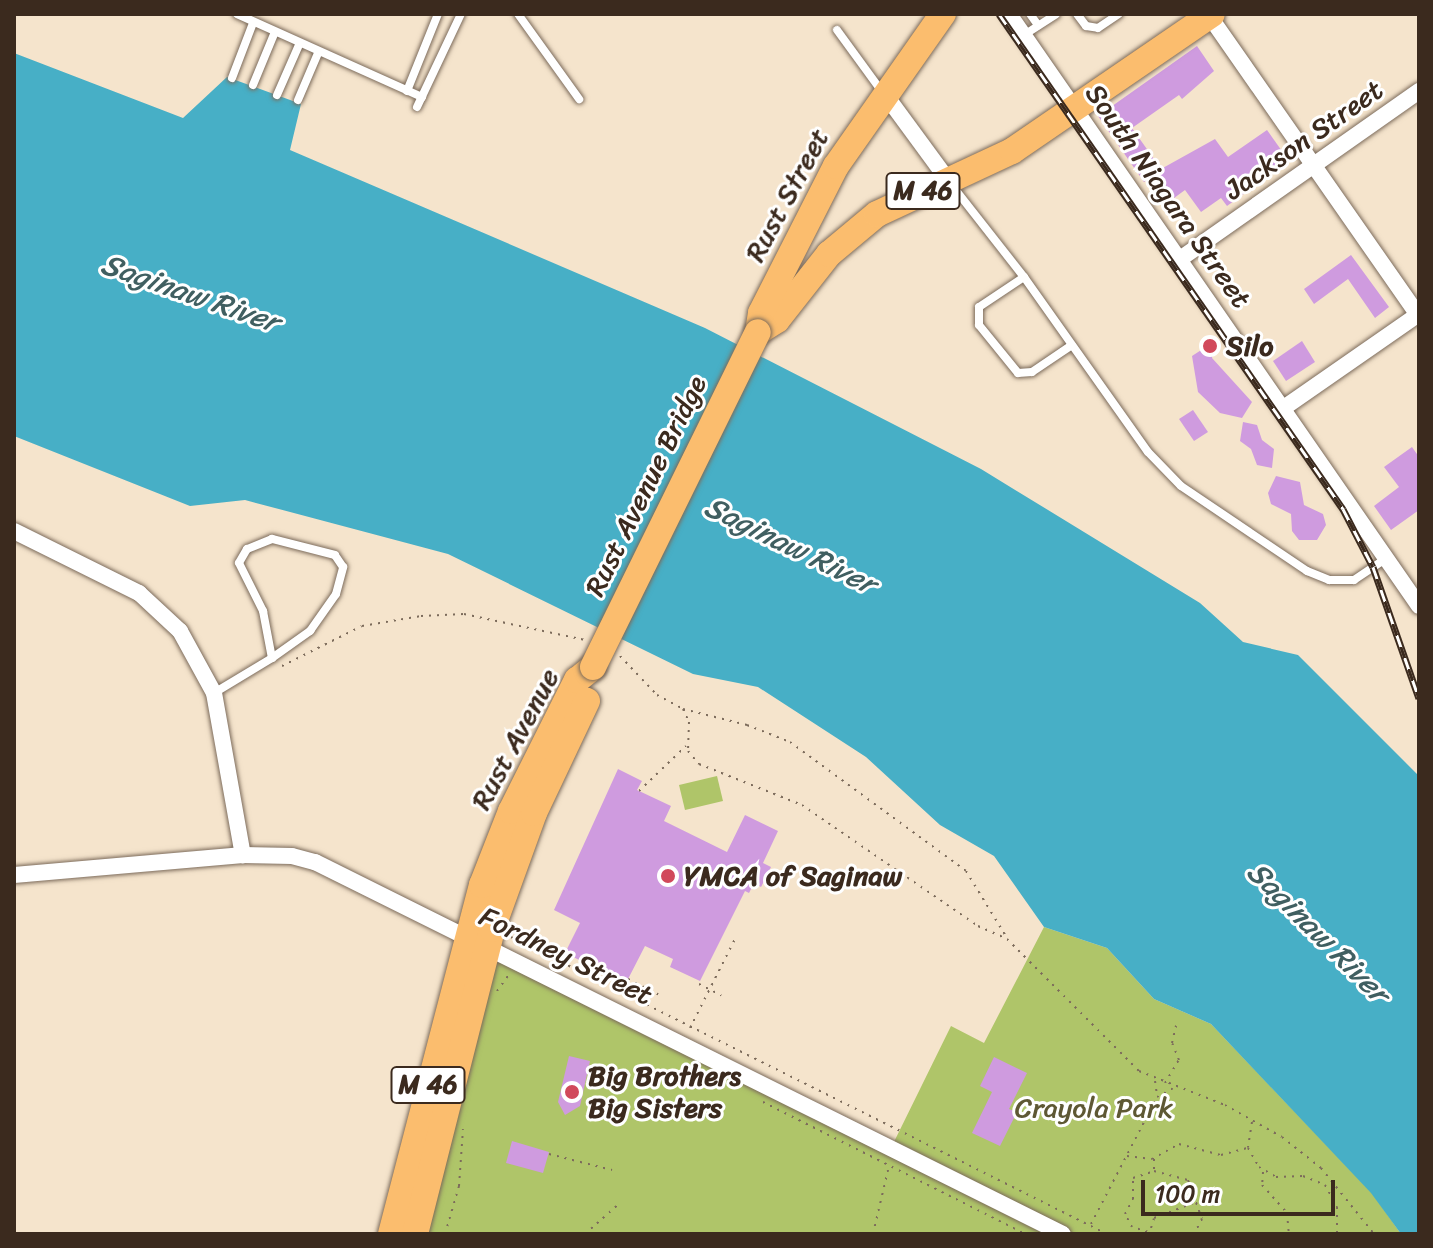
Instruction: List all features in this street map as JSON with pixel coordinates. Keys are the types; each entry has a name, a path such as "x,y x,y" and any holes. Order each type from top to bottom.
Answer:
{"highway":[{"name":"M 46","path":"884,93 943,14"},
{"name":"M 46","path":"758,332 777,320 801,285 845,239 877,214 994,161 1078,111 1210,15"},
{"name":"Rust Street","path":"758,332 761,313 811,210 884,93"},
{"name":"Rust Avenue Bridge","path":"599,655 758,332"},
{"name":"Rust Avenue","path":"391,1234 485,939 534,813 593,688 599,655"},
{"name":"Rust Avenue","path":"415,1234 485,939"}],"street":[{"name":"South Niagara Street","path":"1009,14 1031,30 1078,111 1285,407 1419,606"},
{"path":"1210,15 1419,315 1285,407"},
{"name":"Jackson Street","path":"1180,259 1419,91"},
{"path":"884,93 948,180"},
{"path":"14,531 86,562 148,600 180,631 214,693 243,855"},
{"name":"Fordney Street","path":"14,875 243,855 292,856 315,862 485,939 1063,1234"}],"lane":[{"path":"237,14 274,34 422,97"},
{"path":"407,91 438,14"},
{"path":"417,107 461,14"},
{"path":"518,14 579,99"},
{"path":"1030,14 1031,30 1056,14"},
{"path":"1077,14 1086,26 1098,28 1119,14"},
{"path":"232,78 253,23"},
{"path":"837,30 884,93"},
{"path":"253,85 274,34"},
{"path":"277,95 299,45"},
{"path":"298,100 318,53"},
{"path":"948,180 1024,277 1148,452 1181,486 1307,571 1329,580 1354,580 1385,559"},
{"path":"1024,277 979,307 979,325 1018,373 1032,372 1072,345"},
{"path":"214,693 272,658 310,631 336,594 343,567 335,555 272,539 247,549 239,563 263,611 272,658"}],"path":[{"path":"272,658 283,667 362,626 464,614 599,655 626,659 657,695 683,709 747,725 790,742 966,871 1007,939 1122,1056 1155,1080 1252,1120 1321,1168 1374,1234"},
{"path":"683,709 689,722 687,745 699,764 802,805 978,926 1007,939"},
{"path":"639,791 687,745"},
{"path":"690,1028 736,937"},
{"path":"485,939 690,1028 1107,1234"},
{"path":"497,975 496,992 508,976"},
{"path":"628,979 658,994"},
{"path":"699,984 721,995"},
{"path":"1165,1084 1179,1060 1172,1043 1176,1025"},
{"path":"1155,1080 1157,1097"},
{"path":"1090,1226 1157,1097 1174,1087"},
{"path":"1252,1120 1248,1148 1263,1171 1262,1185 1287,1213 1289,1234"},
{"path":"445,1234 459,1186 463,1124"},
{"path":"1126,1156 1153,1158 1179,1144 1221,1155 1248,1148"},
{"path":"549,1154 612,1170"},
{"path":"1153,1158 1154,1171"},
{"path":"873,1234 889,1166"},
{"path":"1155,1234 1132,1227 1125,1214 1133,1199 1133,1178 1154,1171 1184,1176 1193,1188 1202,1225 1194,1234"},
{"path":"1263,1171 1325,1185 1337,1207 1337,1234"},
{"path":"1150,1231 1154,1218 1194,1202"},
{"path":"585,1234 620,1203"}],"green space":[{"path":"717,776 723,801 685,810 679,785"},
{"name":"Crayola Park","path":"1044,927 1107,948 1154,999 1211,1024 1372,1193 1401,1234 415,1234 487,946 890,1150 951,1026 984,1043"}],"water":[{"name":"Saginaw River","path":"14,53 183,118 227,77 301,104 290,150 705,328 981,469 1200,603 1243,642 1298,655 1419,776 1419,1234 1401,1234 1371,1193 1211,1024 1154,999 1107,948 1044,927 994,856 940,825 866,757 758,687 693,674 448,554 245,500 190,506 14,436"}],"building":[{"path":"1197,46 1214,71 1182,99 1179,95 1132,128 1161,169 1215,139 1228,157 1267,130 1289,161 1227,206 1221,198 1201,212 1185,190 1170,201 1152,176 1144,182 1098,116"},
{"path":"1351,255 1389,307 1375,318 1348,279 1314,304 1304,289"},
{"path":"1215,341 1212,358 1252,402 1242,418 1220,413 1198,392 1192,356"},
{"path":"1302,341 1315,362 1286,381 1273,361"},
{"path":"1193,410 1208,432 1194,441 1179,419"},
{"path":"1243,422 1257,425 1262,440 1274,449 1272,468 1257,465 1251,449 1240,441"},
{"path":"1412,447 1419,457 1419,510 1391,530 1374,506 1399,487 1384,467"},
{"path":"1276,476 1300,482 1304,505 1323,514 1326,525 1317,540 1299,540 1292,531 1291,514 1271,504 1268,493"},
{"name":"YMCA of Saginaw","path":"618,769 642,781 637,790 671,806 664,821 727,852 745,815 778,831 763,863 771,867 761,887 754,883 749,893 745,891 700,981 670,967 673,959 645,946 626,983 565,953 580,923 554,910"},
{"name":"Big Brothers Big Sisters","path":"569,1056 590,1061 580,1106 565,1115 558,1102"},
{"path":"994,1057 1027,1073 1009,1109 1017,1112 1000,1146 972,1133 992,1092 980,1086"},
{"path":"512,1141 549,1152 543,1173 506,1163"}],"railway":[{"path":"999,14 1343,509 1373,567 1419,698"}],"place":[{"name":"Silo","path":"1210,346"},
{"name":"YMCA of Saginaw","path":"668,876"},
{"name":"Big Brothers Big Sisters","path":"572,1092"}]}
